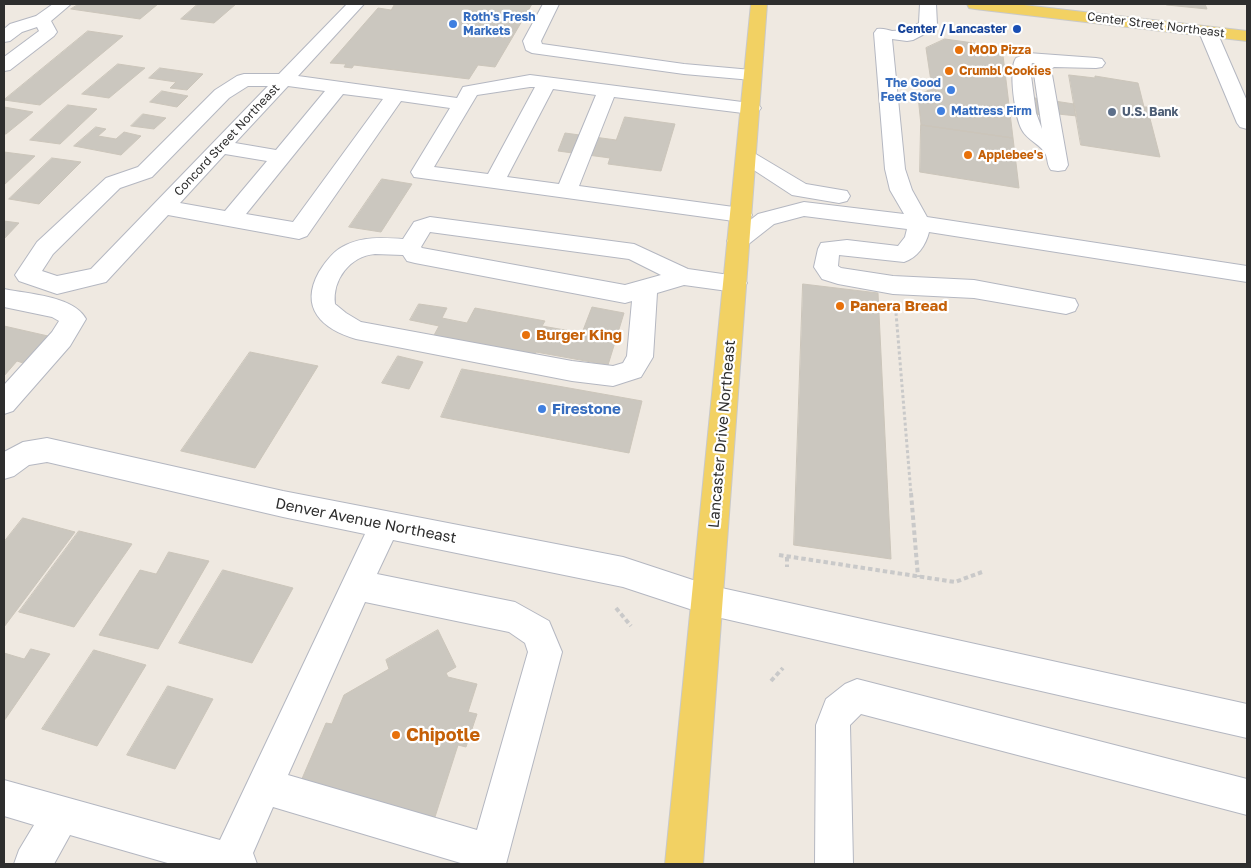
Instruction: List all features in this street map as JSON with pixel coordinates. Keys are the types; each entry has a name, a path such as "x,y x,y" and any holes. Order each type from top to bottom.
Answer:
{"main road":[{"name":"Lancaster Drive Northeast","path":"684,864 734,283 747,157 752,75 760,4"},
{"name":"Center Street Northeast","path":"975,4 1000,5 1247,36"}],"street":[{"path":"4,37 16,28 42,20 63,4"},
{"name":"Concord Street Northeast","path":"145,172 113,183 45,248 27,275 57,285 98,276 356,4"},
{"path":"551,4 532,41 532,46 538,49 675,68 752,75"},
{"path":"928,4 928,25 907,36 889,34 895,169 901,190 920,224 916,239 904,254 877,253 838,247 829,249 826,267 830,273 838,276 893,285 974,289 1066,305"},
{"path":"4,66 48,32 42,20"},
{"path":"1208,32 1247,123"},
{"path":"1028,58 1096,63 1068,64 1058,68 1061,157 1031,129 1026,112 1021,68 1022,62 1028,58"},
{"path":"1061,157 1042,67 1050,61 1069,61"},
{"path":"145,172 222,94 244,80 283,80 462,104"},
{"path":"751,108 530,81 470,91 421,172 566,192 739,228 804,209 920,224 1247,274"},
{"path":"494,182 547,83"},
{"path":"230,219 338,88"},
{"path":"566,192 607,90"},
{"path":"163,207 299,231 396,95"},
{"path":"220,147 281,157"},
{"path":"747,157 800,190 880,202 920,224"},
{"path":"145,172 192,177"},
{"path":"410,247 422,227 430,224 634,252 684,277 734,283"},
{"path":"410,247 381,246 355,250 336,265 323,286 323,305 334,318 356,330 572,371 613,376 632,370 640,357 645,288"},
{"path":"410,247 415,254 624,294 684,277"},
{"path":"4,298 59,309 74,319 61,339 4,403"},
{"name":"Denver Avenue Northeast","path":"13,461 46,450 283,504 623,572 708,600 1247,721"},
{"path":"4,798 233,863 264,786 384,524"},
{"path":"264,786 488,859 545,652 537,632 516,618 356,585"},
{"path":"834,864 833,725 838,711 857,696 1247,796"},
{"path":"33,864 62,814"}],"path":[{"path":"893,285 918,577"},
{"path":"779,555 955,582 982,572"},
{"path":"787,557 787,567"},
{"path":"616,608 631,626"},
{"path":"771,681 783,668"}],"building":[{"path":"79,4 158,4 140,19 71,9"},
{"path":"198,4 236,4 214,23 181,19"},
{"path":"395,4 532,4 495,67 478,65 469,79 354,65 352,68 344,67 346,64 330,63 378,8 391,10"},
{"path":"1205,4 1207,9 1167,5"},
{"path":"88,31 123,36 40,105 4,100"},
{"path":"945,39 1002,47 1013,138 921,125 918,96 932,88 926,48"},
{"path":"118,64 145,68 109,98 82,94"},
{"path":"160,68 203,74 187,90 170,88 176,82 149,78"},
{"name":"U.S. Bank","path":"1069,75 1095,78 1095,76 1138,83 1144,107 1147,107 1160,157 1081,145"},
{"path":"162,91 188,96 177,107 150,102"},
{"path":"1035,98 1074,104 1077,116 1058,114 1058,117 1035,114 1033,102 1036,102"},
{"path":"68,105 97,109 60,144 30,140"},
{"path":"4,107 33,112 4,134"},
{"path":"143,114 166,118 154,129 131,126"},
{"path":"625,117 675,124 661,171 608,164 610,158 558,151 565,133 616,140"},
{"name":"Applebee's","path":"921,125 1013,138 1019,188 920,172"},
{"path":"96,127 106,129 98,136 116,139 124,132 141,136 121,155 74,146"},
{"path":"4,152 35,156 4,185"},
{"path":"52,158 81,162 39,204 9,199"},
{"path":"382,179 412,184 381,232 349,227"},
{"path":"4,221 19,223 4,239"},
{"path":"803,284 878,293 891,559 794,545"},
{"name":"Burger King","path":"419,304 447,308 442,318 467,323 475,308 545,321 542,326 582,333 592,307 624,313 608,365 536,352 534,356 433,337 439,326 410,320"},
{"path":"4,326 48,336 23,363 17,361 4,376"},
{"path":"250,352 318,366 255,468 181,451"},
{"path":"398,356 423,362 409,389 382,383"},
{"name":"Firestone","path":"462,369 642,401 629,453 441,417"},
{"path":"23,518 75,532 4,627 4,542"},
{"path":"79,531 132,544 74,627 19,612"},
{"path":"169,552 209,561 158,649 99,635 140,570 156,574"},
{"path":"223,570 293,588 252,663 179,643"},
{"name":"Chipotle","path":"438,630 456,667 446,673 448,677 477,684 468,712 477,714 466,747 458,745 434,820 353,799 355,794 301,781 326,723 332,724 344,695 389,669 386,660"},
{"path":"31,649 50,654 4,721 4,653 24,659"},
{"path":"94,650 146,665 97,746 42,729"},
{"path":"168,686 213,699 175,769 127,755"}],"place":[{"name":"Roth's Fresh Markets","path":"453,24"},
{"name":"Center / Lancaster","path":"1017,29"},
{"name":"MOD Pizza","path":"959,50"},
{"name":"Crumbl Cookies","path":"949,71"},
{"name":"The Good Feet Store","path":"951,90"},
{"name":"Mattress Firm","path":"941,111"},
{"name":"U.S. Bank","path":"1112,112"},
{"name":"Applebee's","path":"968,155"},
{"name":"Panera Bread","path":"840,306"},
{"name":"Burger King","path":"526,335"},
{"name":"Firestone","path":"542,409"},
{"name":"Chipotle","path":"396,735"}]}
